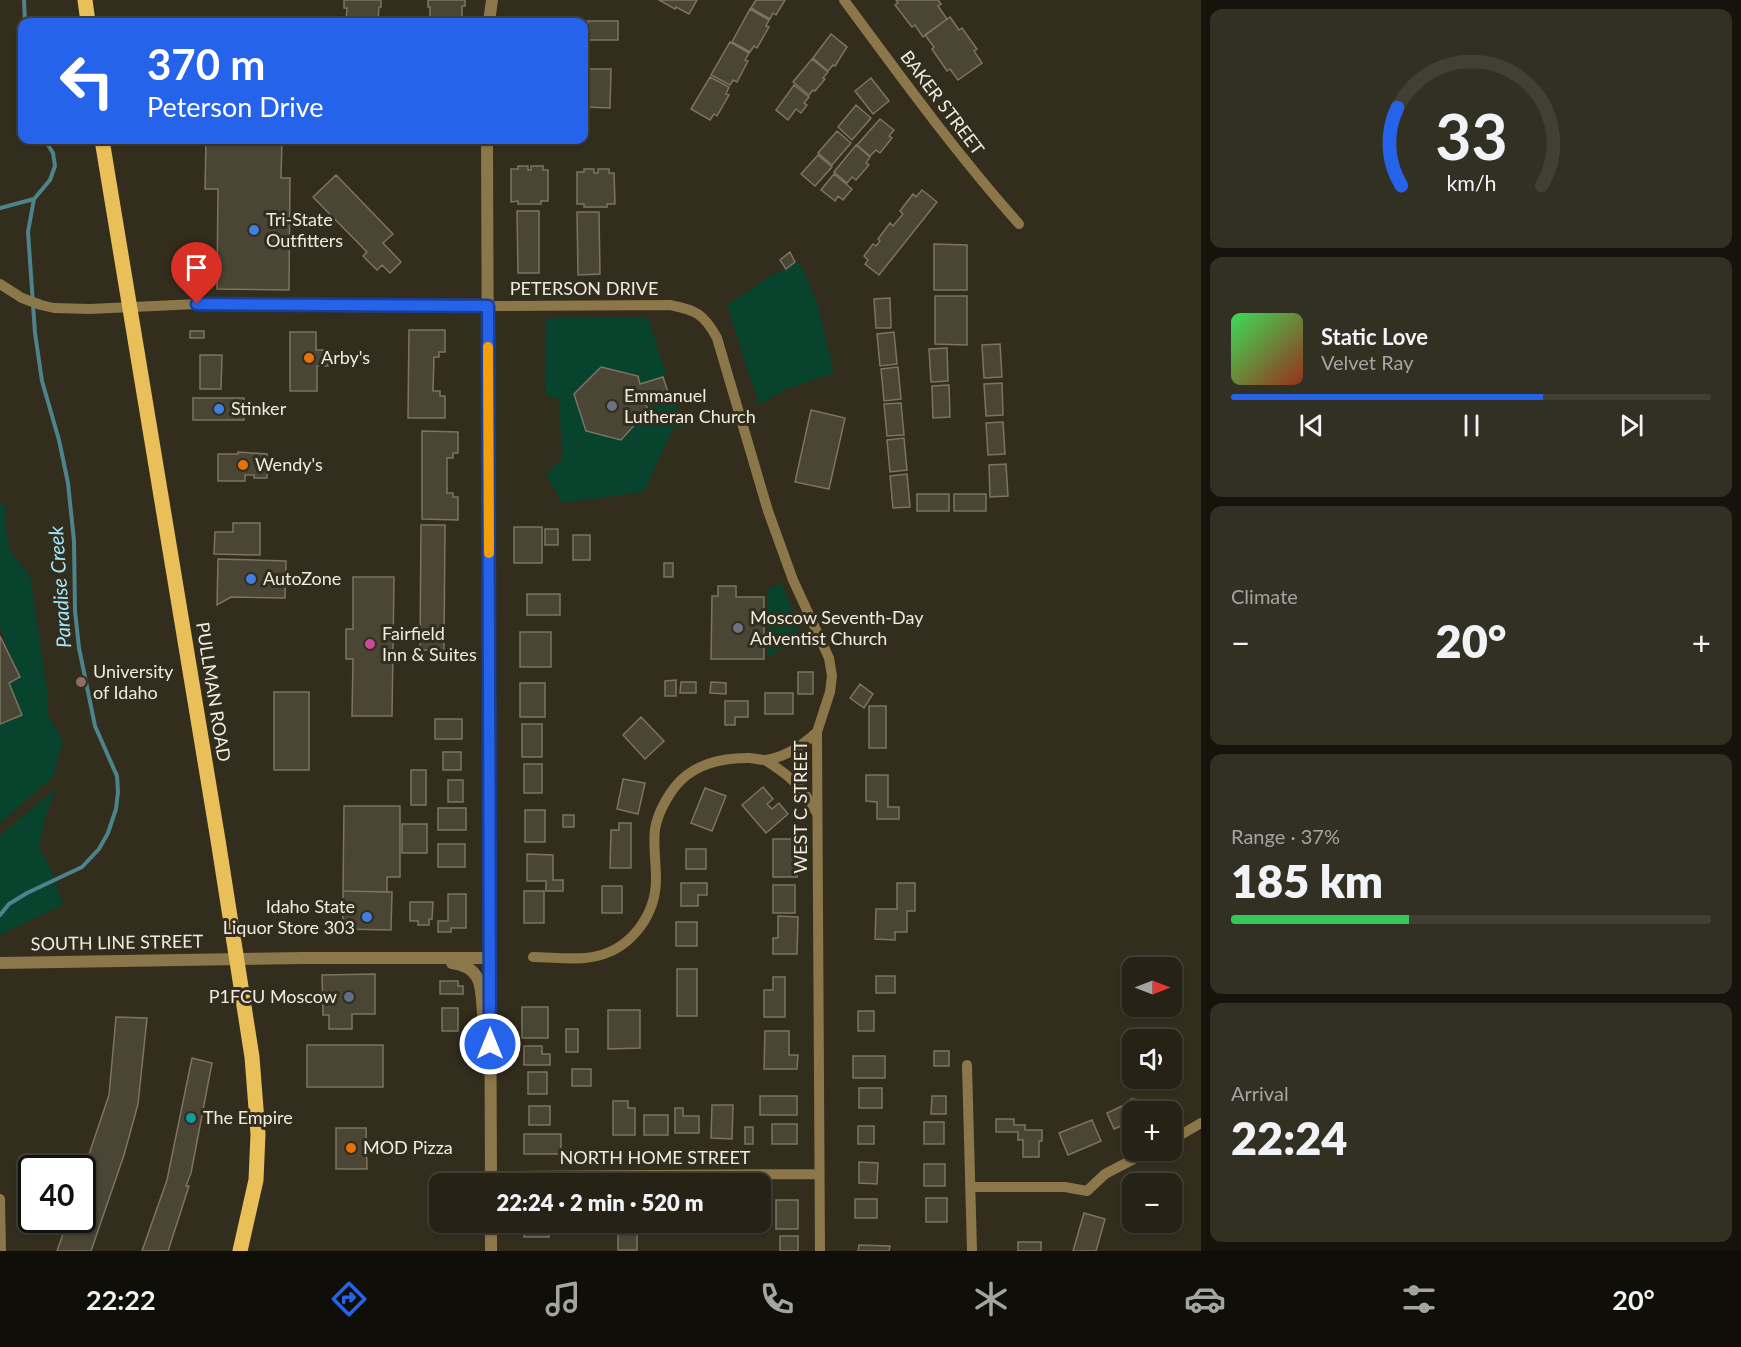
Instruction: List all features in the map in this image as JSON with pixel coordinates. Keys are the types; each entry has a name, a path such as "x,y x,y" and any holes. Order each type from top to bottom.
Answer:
{"main road":[{"path":"85,0 87,18"},
{"name":"PULLMAN ROAD","path":"103,144 252,1057 258,1134 256,1180 240,1251"}],"street":[{"path":"490,18 492,0"},
{"name":"BAKER STREET","path":"844,0 938,126 1018,224"},
{"path":"487,144 491,1173"},
{"name":"PETERSON DRIVE","path":"0,284 22,298 54,308 129,308 197,304 670,305"},
{"name":"WEST C STREET","path":"670,305 700,314 709,323 717,338 772,521 793,580 829,658 832,676 830,692 818,732 820,1251"},
{"path":"533,957 597,956 629,940 647,917 652,906 656,882 655,829 668,798 686,776 709,763 732,759 765,760 784,755 804,744 818,732"},
{"path":"765,760 807,793 818,815"},
{"name":"SOUTH LINE STREET","path":"0,963 322,958 413,959"},
{"path":"413,959 491,958"},
{"path":"413,959 462,964 476,973 481,986 490,1088"},
{"path":"967,1065 972,1251"},
{"path":"1182,1134 1201,1123"},
{"path":"970,1187 1065,1187 1087,1191 1105,1174 1130,1161"},
{"name":"NORTH HOME STREET","path":"771,1175 819,1174"},
{"path":"0,1199 1,1251"},
{"path":"491,1233 491,1251"}],"green space":[{"path":"799,262 816,299 834,373 784,390 759,405 727,305 772,275"},
{"path":"553,318 648,318 667,376 640,384 638,376 575,394 586,431 621,440 648,411 645,402 673,394 683,427 673,428 644,492 562,503 546,474 562,459 559,399 546,396 545,326 547,320"},
{"path":"5,504 7,542 12,554 30,575 47,689 48,715 63,741 53,777 0,823 0,724 22,714 9,683 20,677 0,629 0,505"},
{"path":"781,583 800,628 772,656 767,656 767,590"},
{"path":"56,789 46,815 39,848 50,868 63,905 0,935 0,835"}],"building":[{"path":"344,0 381,0 378,18 346,18 347,8 344,8"},
{"path":"428,0 465,0 465,6 462,6 462,18 430,18 430,7 428,7"},
{"path":"659,0 697,0 689,14"},
{"path":"756,0 785,0 776,15 773,13 770,19 751,8"},
{"path":"896,0 938,0 941,4 938,6 947,19 923,37 915,25 912,27 895,5 898,3"},
{"path":"750,9 769,20 766,26 769,27 757,48 754,46 750,52 732,42"},
{"path":"950,17 959,30 962,28 977,49 974,51 982,63 958,80 950,69 947,71 925,35"},
{"path":"588,21 618,21 618,40 589,40"},
{"path":"831,34 847,47 835,66 833,65 828,71 813,58"},
{"path":"730,42 749,53 745,60 748,61 737,82 733,80 730,85 711,75"},
{"path":"812,59 828,72 823,78 825,79 809,95 793,82"},
{"path":"588,69 611,69 610,108 588,107"},
{"path":"710,77 729,87 726,94 729,95 717,116 714,114 710,120 691,109"},
{"path":"871,78 889,101 873,114 855,91"},
{"path":"794,85 809,97 801,113 796,109 788,120 776,110"},
{"path":"856,105 871,118 852,140 838,127"},
{"path":"880,119 894,130 889,136 892,138 880,153 876,150 870,156 857,145"},
{"path":"837,131 851,143 832,165 818,153"},
{"name":"Tri-State Outfitters","path":"206,144 282,144 281,178 290,178 289,290 217,289 218,189 205,189"},
{"path":"856,145 870,157 866,163 869,165 856,180 852,177 847,183 834,172"},
{"path":"818,155 832,167 815,186 801,174"},
{"path":"518,166 528,166 528,170 531,170 531,166 543,166 543,170 548,170 548,201 541,201 541,204 511,202 511,169 518,169"},
{"path":"584,169 594,169 594,173 598,173 598,169 609,169 609,173 614,173 615,204 607,204 607,207 584,207 584,204 577,204 577,172 584,172"},
{"path":"834,174 852,189 843,200 838,196 835,201 821,190"},
{"path":"336,175 393,234 383,243 401,262 390,273 382,265 377,270 363,256 367,252 313,197"},
{"path":"922,190 937,202 879,275 865,264 868,260 864,256 873,244 876,246 880,241 878,239 890,223 893,226 903,214 900,211 913,194 916,197"},
{"path":"517,211 539,211 539,273 518,273"},
{"path":"577,212 599,212 600,274 578,275"},
{"path":"934,244 967,245 967,290 934,290"},
{"path":"790,252 795,262 786,269 780,260"},
{"path":"935,296 967,296 967,345 935,344"},
{"path":"890,298 891,328 876,328 874,299"},
{"path":"409,330 445,330 445,352 439,352 439,357 434,357 433,391 440,391 440,396 445,396 445,418 408,418"},
{"path":"190,331 204,331 204,338 190,338"},
{"name":"Arby's","path":"290,332 316,332 316,350 328,350 328,366 317,366 317,391 290,391"},
{"path":"894,332 897,364 880,366 877,334"},
{"path":"1000,344 1002,377 984,378 982,345"},
{"path":"947,348 948,381 931,382 929,349"},
{"path":"200,355 222,355 221,389 200,389"},
{"name":"Emmanuel Lutheran Church","path":"601,367 638,376 640,384 663,377 669,395 645,402 648,410 621,440 586,431 574,394"},
{"path":"898,367 901,399 884,401 881,369"},
{"path":"1002,383 1003,415 986,416 984,384"},
{"path":"949,385 950,417 933,418 932,386"},
{"name":"Stinker","path":"193,398 244,398 244,420 193,420"},
{"path":"901,403 904,435 887,436 884,404"},
{"path":"811,410 845,418 829,489 795,482"},
{"path":"1003,422 1005,454 988,455 986,423"},
{"path":"422,431 458,432 458,453 453,453 453,458 447,458 447,493 453,493 453,497 458,497 458,520 422,519"},
{"path":"904,438 907,470 890,472 887,440"},
{"name":"Wendy's","path":"238,452 267,454 267,478 245,475 245,481 218,481 218,454 238,454"},
{"path":"1006,464 1008,496 990,497 989,465"},
{"path":"907,474 910,507 893,508 890,476"},
{"path":"917,494 949,494 949,511 917,511"},
{"path":"954,494 986,494 986,511 954,511"},
{"path":"233,523 260,523 260,555 214,554 215,532 233,532"},
{"path":"421,525 445,525 444,650 420,650"},
{"path":"514,527 542,527 542,563 514,563"},
{"path":"545,529 558,529 558,545 545,545"},
{"path":"573,535 590,535 590,560 573,560"},
{"name":"AutoZone","path":"218,559 286,561 285,598 231,597 217,605"},
{"path":"664,563 673,563 673,577 664,577"},
{"name":"Fairfield Inn & Suites","path":"353,577 394,577 392,716 352,716 353,659 346,659 346,629 353,629"},
{"name":"Moscow Seventh-Day Adventist Church","path":"718,586 736,586 736,597 764,597 764,659 711,659 712,596 718,596"},
{"path":"527,594 560,594 560,615 527,615"},
{"path":"520,632 551,632 551,667 520,667"},
{"path":"0,636 20,677 9,683 22,715 0,724"},
{"path":"798,672 813,672 813,694 798,694"},
{"path":"676,680 676,696 665,696 665,681"},
{"path":"681,682 696,682 696,693 680,693"},
{"path":"711,682 726,683 726,694 710,693"},
{"path":"520,683 545,683 545,717 520,717"},
{"path":"860,684 873,694 864,708 850,698"},
{"path":"274,692 309,692 309,770 274,770"},
{"path":"765,693 793,693 793,714 765,714"},
{"path":"725,701 748,701 748,717 735,717 735,725 725,725"},
{"path":"869,706 886,706 886,748 869,748"},
{"path":"641,717 664,741 645,759 623,735"},
{"path":"435,719 462,719 462,739 435,739"},
{"path":"522,724 542,724 542,757 522,757"},
{"path":"443,752 461,752 461,770 443,770"},
{"path":"524,764 542,764 542,793 524,793"},
{"path":"411,770 426,770 426,805 411,805"},
{"path":"866,775 888,775 888,807 899,807 899,819 877,819 877,802 866,801"},
{"path":"623,779 645,783 638,814 617,809"},
{"path":"448,780 463,780 463,802 448,802"},
{"path":"763,787 773,799 767,804 772,809 779,803 788,814 766,833 742,805"},
{"path":"705,788 726,796 712,831 691,823"},
{"path":"344,806 400,806 400,877 387,877 387,892 343,891"},
{"path":"438,808 466,808 466,830 438,830"},
{"path":"525,810 545,810 545,842 525,842"},
{"path":"563,815 574,815 574,827 563,827"},
{"path":"619,823 631,823 631,868 610,868 611,830 619,830"},
{"path":"402,824 427,824 427,853 402,853"},
{"path":"773,839 797,839 797,877 773,877"},
{"path":"438,844 465,844 465,867 438,867"},
{"path":"686,849 706,849 706,869 686,869"},
{"path":"527,854 553,855 553,880 563,880 563,891 546,891 546,881 527,881"},
{"path":"681,883 707,883 707,895 698,895 698,906 681,906"},
{"path":"897,883 915,883 915,911 907,911 907,932 895,932 895,940 875,939 876,909 897,909"},
{"path":"773,885 795,885 795,913 773,913"},
{"path":"602,886 622,886 622,913 602,913"},
{"name":"Idaho State Liquor Store 303","path":"343,891 392,892 391,930 343,929"},
{"path":"524,891 544,891 544,923 524,923"},
{"path":"448,894 466,894 466,928 451,928 451,932 438,932 438,921 448,921"},
{"path":"410,902 433,902 432,919 429,919 429,925 418,925 418,921 410,921"},
{"path":"778,916 798,917 797,954 773,954 773,938 778,938"},
{"path":"676,922 697,922 697,946 676,946"},
{"path":"677,969 697,969 697,1016 677,1016"},
{"name":"P1FCU Moscow","path":"375,974 375,1014 352,1014 352,1029 329,1029 329,1015 323,1015 322,975"},
{"path":"876,976 895,976 895,993 876,993"},
{"path":"773,977 785,977 785,1017 764,1017 764,990 773,990"},
{"path":"440,981 458,981 458,986 463,986 463,994 440,994"},
{"path":"522,1007 548,1007 548,1038 522,1038"},
{"path":"442,1008 458,1008 458,1031 442,1031"},
{"path":"608,1010 640,1010 640,1048 608,1049"},
{"path":"858,1011 874,1011 874,1031 858,1031"},
{"path":"116,1017 147,1018 138,1104 124,1155 91,1251 57,1251 63,1233 96,1233 96,1155 89,1155 109,1095"},
{"path":"566,1029 578,1029 578,1052 566,1052"},
{"path":"765,1031 789,1031 789,1055 798,1055 797,1069 764,1069"},
{"path":"307,1045 383,1045 383,1087 307,1087"},
{"path":"524,1046 542,1046 542,1054 550,1054 550,1065 524,1065"},
{"path":"934,1051 949,1051 949,1066 934,1066"},
{"path":"853,1056 885,1056 885,1078 853,1078"},
{"name":"The Empire","path":"192,1058 212,1063 191,1173 186,1186 189,1186 168,1251 142,1251 167,1180"},
{"path":"572,1069 591,1069 591,1086 572,1086"},
{"path":"528,1072 547,1072 547,1094 528,1094"},
{"path":"859,1088 882,1088 882,1108 859,1108"},
{"path":"760,1096 797,1096 797,1115 760,1115"},
{"path":"932,1096 946,1096 946,1114 931,1114"},
{"path":"613,1101 628,1101 628,1108 635,1108 635,1135 613,1135"},
{"path":"712,1105 733,1105 732,1139 711,1138"},
{"path":"529,1106 550,1106 550,1125 529,1125"},
{"path":"1122,1106 1122,1125 1114,1129 1107,1113"},
{"path":"675,1108 683,1108 683,1116 699,1116 699,1133 675,1133"},
{"path":"644,1115 668,1115 668,1135 644,1135"},
{"path":"996,1119 1014,1119 1014,1125 1025,1125 1025,1130 1042,1130 1039,1157 1023,1157 1023,1140 1018,1140 1018,1132 996,1132"},
{"path":"1092,1120 1101,1141 1068,1155 1059,1133"},
{"path":"924,1122 944,1122 944,1144 924,1144"},
{"path":"772,1124 797,1124 797,1144 772,1144"},
{"path":"858,1126 874,1126 874,1144 858,1144"},
{"path":"745,1127 753,1127 753,1144 745,1144"},
{"name":"MOD Pizza","path":"336,1128 366,1128 367,1169 336,1169"},
{"path":"524,1134 561,1134 561,1154 524,1154"},
{"path":"859,1162 878,1163 877,1184 859,1183"},
{"path":"924,1164 945,1164 945,1186 924,1186"},
{"path":"926,1198 947,1198 947,1222 926,1222"},
{"path":"855,1199 877,1199 877,1218 855,1218"},
{"path":"776,1200 798,1200 798,1229 776,1229"},
{"path":"1084,1213 1105,1219 1096,1251 1073,1251"},
{"path":"524,1233 549,1233 549,1237 524,1237"},
{"path":"618,1233 637,1233 637,1250 618,1250"},
{"path":"780,1236 798,1236 798,1251 780,1251"},
{"path":"1018,1242 1041,1242 1041,1251 1018,1251"},
{"path":"859,1245 890,1246 889,1251 858,1251"}],"waterway":[{"name":"Paradise Creek","path":"24,0 25,18"},
{"name":"Paradise Creek","path":"0,208 34,199 50,180 55,166 53,153 47,144"},
{"name":"Paradise Creek","path":"0,915 9,904 27,893 82,867 99,849 108,833 116,809 118,792 117,776 95,726 79,648 75,611 74,541 68,483 59,440 42,381 35,333 28,232 34,199"}],"slow traffic":[{"path":"488,347 489,553"}],"place":[{"name":"Tri-State Outfitters","path":"254,230"},
{"name":"Arby's","path":"309,358"},
{"name":"Emmanuel Lutheran Church","path":"612,406"},
{"name":"Stinker","path":"219,409"},
{"name":"Wendy's","path":"243,465"},
{"name":"AutoZone","path":"251,579"},
{"name":"Moscow Seventh-Day Adventist Church","path":"738,628"},
{"name":"Fairfield Inn & Suites","path":"370,644"},
{"name":"University of Idaho","path":"81,682"},
{"name":"Idaho State Liquor Store 303","path":"367,917"},
{"name":"P1FCU Moscow","path":"349,997"},
{"name":"The Empire","path":"191,1118"},
{"name":"MOD Pizza","path":"351,1148"}],"route":[{"path":"197,304 488,306 490,1044"}]}
